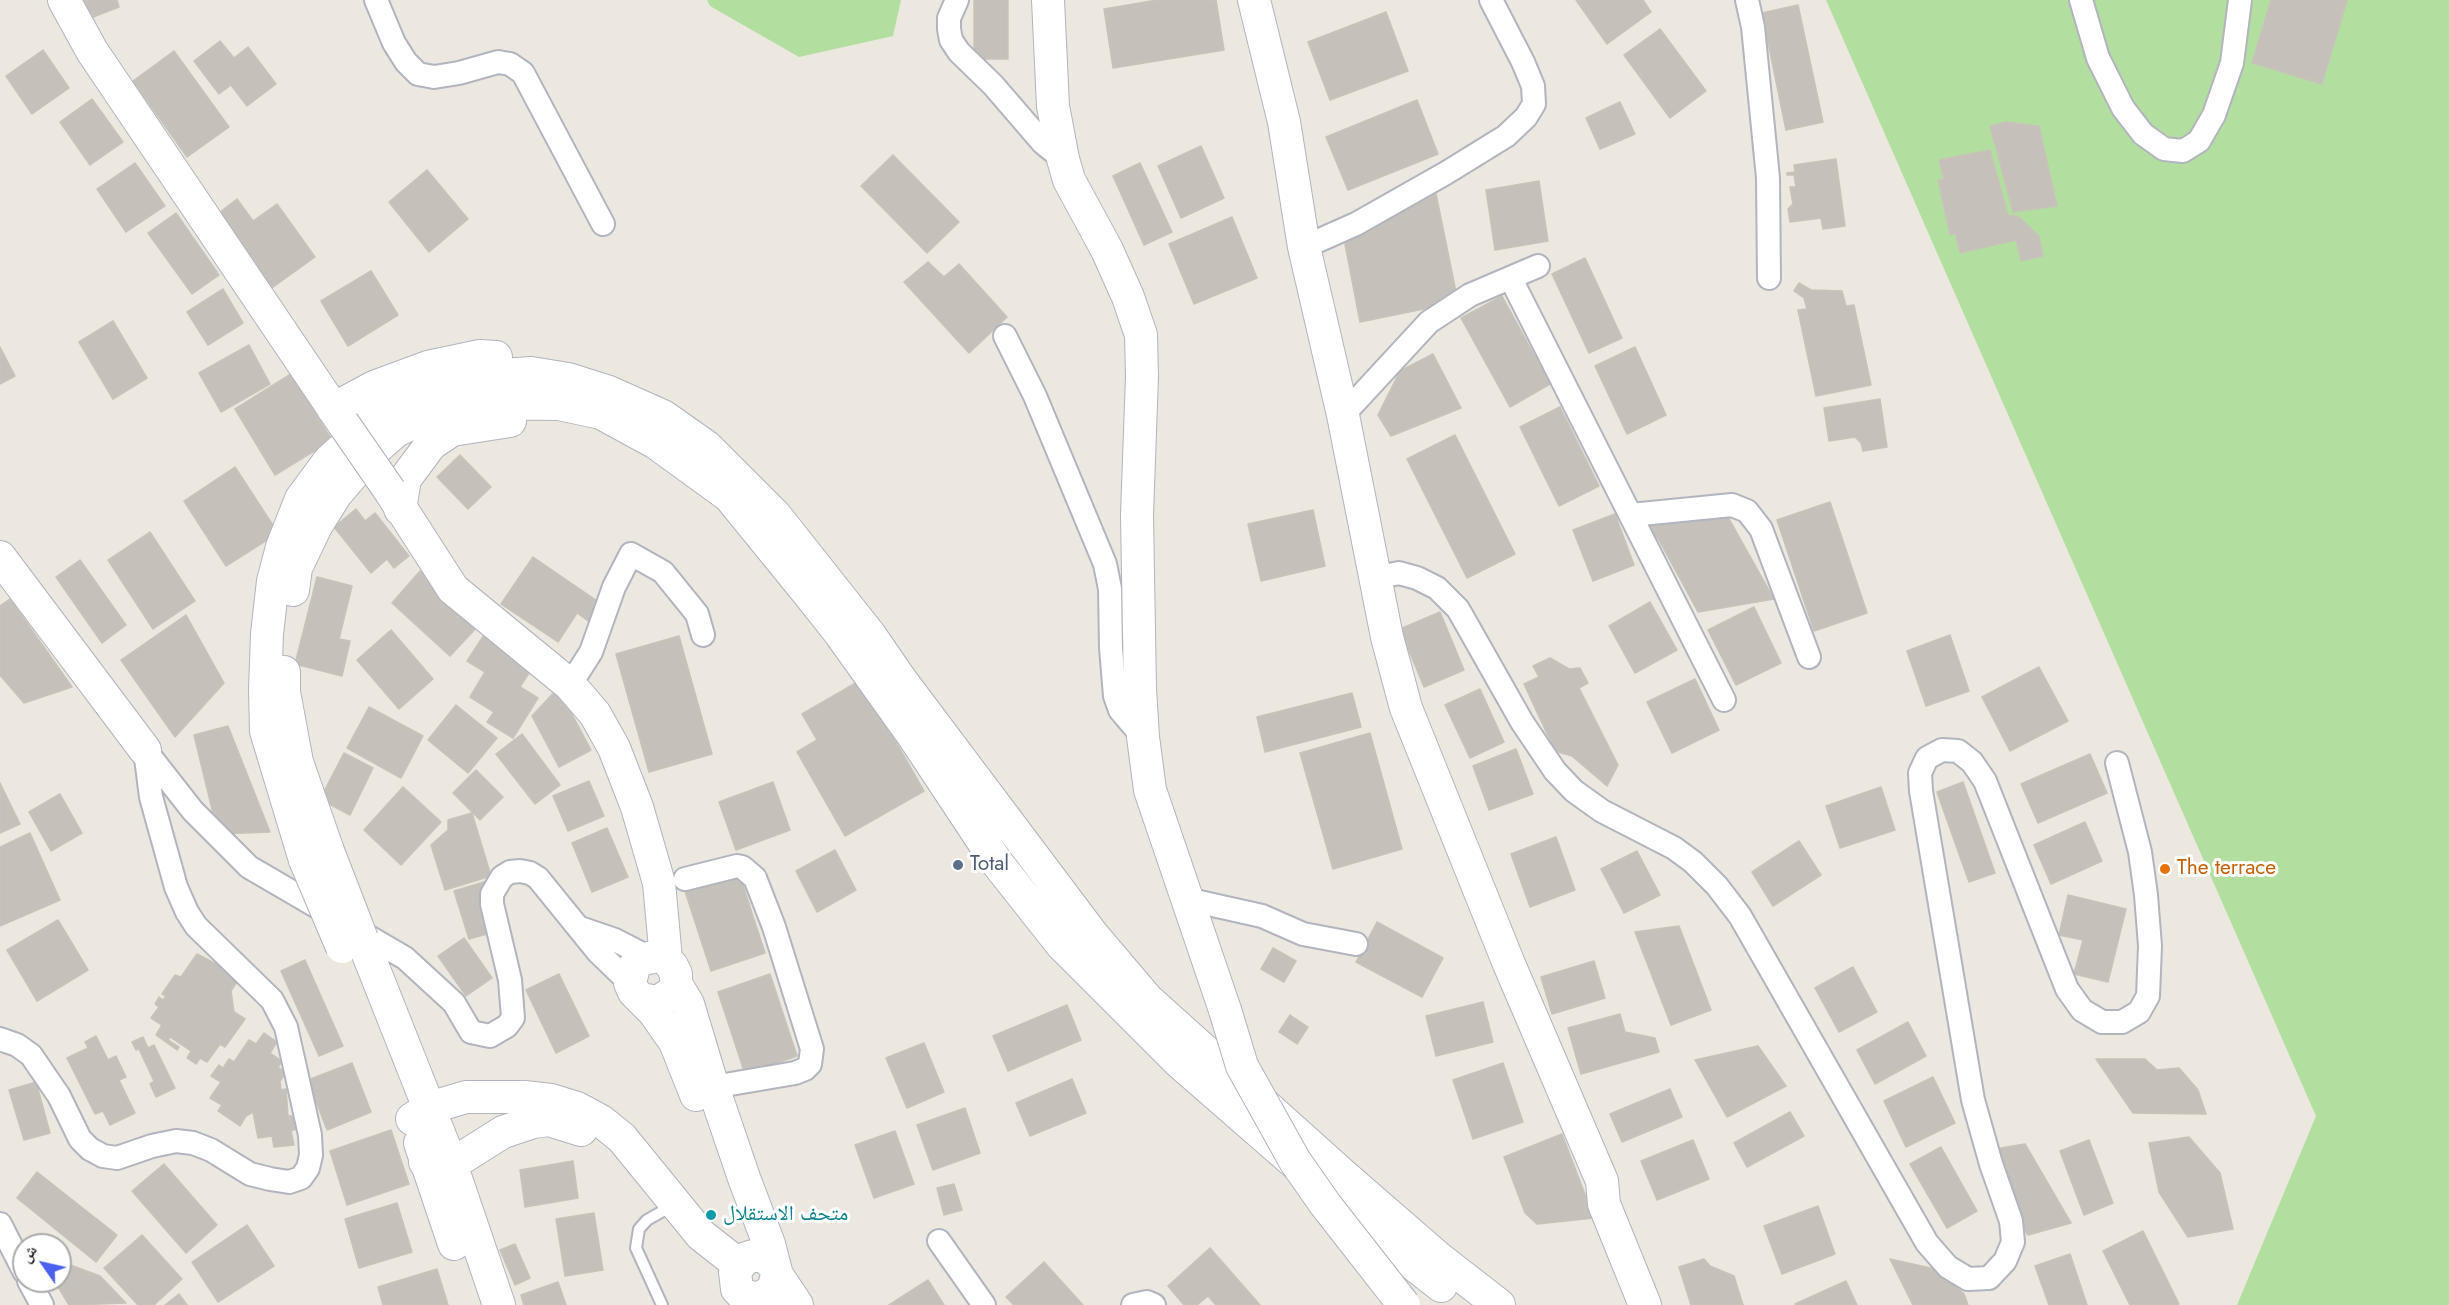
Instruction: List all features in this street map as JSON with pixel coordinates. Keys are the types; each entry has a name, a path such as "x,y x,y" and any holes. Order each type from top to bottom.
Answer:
{"street":[{"path":"64,0 92,51 453,589 570,685 595,714 614,748 637,807 659,883 663,967 673,992 658,1002 636,991"},
{"path":"376,0 394,43 406,63 418,74 434,77 459,73 498,62 510,64 523,73 603,224"},
{"path":"957,0 949,18 951,40 959,52 993,85 1044,143 1063,159"},
{"path":"1048,0 1053,106 1063,159 1069,180 1107,250 1128,297 1140,335 1142,376 1137,515 1143,737 1150,790 1242,1066 1295,1161 1325,1204 1404,1305"},
{"path":"1254,0 1284,122 1304,247 1343,415 1387,637 1406,708 1509,964 1602,1181 1604,1204 1645,1305"},
{"path":"1304,247 1356,224 1446,173 1506,136 1526,117 1534,104 1533,86 1491,0"},
{"path":"1747,0 1752,27 1768,178 1769,278"},
{"path":"2081,0 2098,58 2123,108 2143,134 2164,149 2184,151 2199,141 2214,115 2232,63 2240,0"},
{"path":"1343,415 1429,322 1470,295 1538,267"},
{"path":"1511,279 1724,700"},
{"path":"1005,336 1035,396 1105,564 1110,589 1115,696 1120,710 1143,737"},
{"path":"338,416 374,387 451,360 480,356 495,357 531,373"},
{"path":"476,1305 438,1161 266,731 267,634 273,581 282,547 301,499 328,461 379,416 443,386 476,377 531,373 568,379 609,392 663,416 707,447 776,515 870,635 1092,934 1148,1000 1344,1176 1441,1260 1499,1305"},
{"path":"316,855 284,692 296,568 316,526 331,502 372,452 396,431 450,407 483,403 559,405 601,413 656,443 701,473 729,496 839,632 914,737 998,864 1062,945 1179,1062 1389,1245 1465,1305"},
{"path":"395,500 417,460 431,444 452,430 512,421 552,422 590,431 630,452 725,514 752,524"},
{"path":"1631,515 1732,505 1747,511 1761,529 1809,657"},
{"path":"570,685 591,652 615,587 631,554 663,572 697,614 703,635"},
{"path":"0,557 193,811 249,867 405,958 454,1003 471,1032 490,1036 507,1026 513,1018 510,980 492,904 492,894 502,877 520,871 538,878 598,952 636,991 665,1026 682,1059 743,1222 745,1281"},
{"path":"1375,578 1398,573 1417,578 1437,588 1458,609 1522,722 1555,771 1574,791 1602,811 1674,848 1693,862 1717,886 1746,925 1927,1243 1948,1267 1968,1279 1989,1278 2005,1261 2013,1242 2011,1221 1991,1164 1973,1100 1921,791 1920,773 1927,758 1942,750 1958,752 1972,762 1985,781 2067,989 2082,1010 2102,1022 2122,1022 2139,1012 2148,996 2150,946 2140,852 2117,762"},
{"path":"0,1039 17,1045 31,1055 59,1096 80,1138 90,1149 103,1156 117,1158 152,1146 176,1141 202,1146 250,1174 270,1179 289,1182 301,1178 308,1168 311,1155 310,1135 286,1027 272,1000 196,926 187,912 176,887 153,807 145,750"},
{"path":"685,879 736,866 742,867 755,878 774,927 812,1049 810,1064 795,1073 713,1087"},
{"path":"1186,899 1262,916 1303,934 1356,944"},
{"path":"580,928 615,940 663,967 688,1004 713,1087 769,1244 776,1271"},
{"path":"352,943 413,1068 420,1114"},
{"path":"636,991 634,966 640,960 663,967"},
{"path":"413,1068 466,1097"},
{"path":"420,1114 466,1097 524,1097 551,1100 577,1108 601,1121 622,1138 701,1235 745,1281"},
{"path":"438,1161 465,1156 518,1126 533,1122 549,1120 586,1132 603,1143 695,1249 745,1281"},
{"path":"465,1211 470,1186 490,1140"},
{"path":"438,1161 465,1211 499,1305"},
{"path":"1602,1181 1616,1195 1666,1305"},
{"path":"0,1224 12,1248"},
{"path":"939,1240 984,1305"},
{"path":"745,1281 753,1256 761,1256 769,1260 797,1305"},
{"path":"1133,1305 1147,1302 1154,1305"}],"lane":[{"path":"662,1305 636,1248 639,1228 647,1220 663,1211"}],"green space":[{"path":"707,0 901,0 893,36 799,57 710,6"},
{"path":"1826,0 2449,0 2449,1305 2237,1305 2316,1116"}],"building":[{"path":"81,0 117,0 119,7 88,19"},
{"path":"974,0 1008,0 1008,59 974,59"},
{"path":"1157,0 1216,0 1224,50 1113,68 1104,9"},
{"path":"1576,0 1643,0 1651,12 1607,44"},
{"path":"2271,0 2347,0 2322,84 2252,63"},
{"path":"1798,5 1823,122 1786,130 1762,13"},
{"path":"1386,12 1408,71 1330,100 1308,42"},
{"path":"1660,29 1706,91 1670,118 1624,55"},
{"path":"220,41 234,58 248,47 276,84 247,106 231,85 219,94 194,61"},
{"path":"43,50 69,88 32,114 6,76"},
{"path":"174,51 229,127 187,157 133,81"},
{"path":"92,99 123,142 90,165 60,122"},
{"path":"1417,100 1438,154 1348,190 1326,137"},
{"path":"1620,102 1635,134 1600,149 1586,118"},
{"path":"2006,122 2039,126 2057,206 2013,212 1990,126"},
{"path":"1201,146 1224,198 1181,218 1158,166"},
{"path":"1990,150 2008,215 2018,216 2039,236 2043,256 2021,261 2016,240 1960,253 1955,233 1950,235 1938,180 1944,179 1939,160"},
{"path":"893,155 959,222 927,253 861,186"},
{"path":"1836,159 1845,226 1823,229 1821,218 1790,222 1788,209 1793,204 1790,187 1796,187 1794,175 1787,175 1787,173 1795,172 1794,165"},
{"path":"135,163 165,206 126,232 97,189"},
{"path":"1140,163 1172,232 1144,245 1113,176"},
{"path":"427,170 468,219 429,252 389,202"},
{"path":"1539,181 1548,241 1495,250 1486,190"},
{"path":"1436,194 1458,302 1360,322 1345,244"},
{"path":"237,199 253,221 277,204 315,257 269,290 215,216"},
{"path":"176,213 219,275 192,294 148,233"},
{"path":"1232,217 1257,278 1194,304 1169,244"},
{"path":"1585,258 1622,338 1589,353 1552,274"},
{"path":"928,262 944,277 959,264 1007,317 969,353 904,282"},
{"path":"371,271 398,315 348,346 321,301"},
{"path":"1799,283 1811,290 1842,291 1846,306 1854,305 1871,385 1816,396 1798,310 1807,309 1804,298 1794,291"},
{"path":"223,289 243,323 208,345 187,312"},
{"path":"1502,296 1550,384 1510,407 1461,318"},
{"path":"113,321 147,378 113,399 79,342"},
{"path":"249,345 270,384 221,412 199,373"},
{"path":"0,347 15,376 0,384"},
{"path":"1635,347 1666,415 1627,434 1595,366"},
{"path":"1433,354 1461,408 1391,436 1378,415 1400,371"},
{"path":"291,374 332,440 275,475 235,409"},
{"path":"1880,399 1887,447 1863,451 1861,443 1855,437 1829,441 1824,408"},
{"path":"1560,407 1599,486 1559,506 1520,427"},
{"path":"1455,435 1515,554 1467,578 1407,459"},
{"path":"460,455 491,487 468,509 437,477"},
{"path":"235,467 278,533 226,566 184,501"},
{"path":"1830,502 1867,613 1814,631 1777,520"},
{"path":"356,509 365,521 375,513 409,556 394,568 387,559 371,573 334,527"},
{"path":"1313,510 1325,566 1261,581 1248,524"},
{"path":"1615,514 1634,565 1593,581 1573,530"},
{"path":"1728,517 1774,599 1698,612 1659,540 1646,526"},
{"path":"150,532 195,601 153,629 108,560"},
{"path":"533,557 606,607 594,625 577,613 558,642 501,604"},
{"path":"80,560 126,625 102,643 56,577"},
{"path":"420,571 479,625 450,656 392,603"},
{"path":"317,577 352,586 339,639 350,641 342,676 295,664"},
{"path":"10,599 72,687 24,703 0,675 0,606"},
{"path":"1650,602 1677,650 1635,673 1609,626"},
{"path":"1754,607 1781,663 1736,685 1708,630"},
{"path":"1440,612 1464,670 1424,687 1400,629"},
{"path":"186,615 224,683 175,737 121,660"},
{"path":"391,630 433,679 399,709 357,660"},
{"path":"484,635 534,665 520,687 538,698 513,738 487,722 494,712 470,697 485,672 467,661"},
{"path":"1950,635 1969,691 1926,706 1907,651"},
{"path":"679,636 712,754 649,772 616,654"},
{"path":"1550,658 1569,669 1580,668 1588,683 1579,688 1618,765 1607,786 1572,756 1555,751 1524,684 1539,677 1533,666"},
{"path":"2039,667 2068,721 2010,751 1982,697"},
{"path":"1695,679 1719,730 1672,753 1647,702"},
{"path":"861,680 924,791 845,836 797,752 817,740 802,714"},
{"path":"558,688 591,750 559,767 532,716"},
{"path":"1480,689 1504,742 1470,758 1445,705"},
{"path":"1352,693 1361,727 1265,752 1257,717"},
{"path":"456,705 497,738 468,773 428,740"},
{"path":"369,707 423,736 401,778 347,748"},
{"path":"228,726 270,832 218,834 194,735"},
{"path":"1370,733 1402,849 1333,869 1300,753"},
{"path":"522,734 560,785 535,804 496,754"},
{"path":"1516,749 1533,794 1489,810 1473,766"},
{"path":"344,753 373,768 350,815 320,799"},
{"path":"2090,754 2107,793 2038,823 2021,784"},
{"path":"476,770 503,797 480,820 453,793"},
{"path":"589,781 604,816 568,831 553,796"},
{"path":"773,782 790,830 736,850 719,802"},
{"path":"1963,782 1995,873 1969,882 1937,792"},
{"path":"0,783 20,824 0,833"},
{"path":"403,787 441,822 401,865 364,830"},
{"path":"1881,787 1895,830 1840,848 1826,806"},
{"path":"60,794 82,833 51,851 29,812"},
{"path":"472,813 491,876 445,890 431,845 448,830 448,820"},
{"path":"2085,822 2102,861 2051,884 2034,845"},
{"path":"607,828 628,877 592,892 572,843"},
{"path":"30,833 60,900 0,926 0,847"},
{"path":"1556,837 1575,890 1530,907 1511,854"},
{"path":"1799,841 1821,875 1773,906 1752,872"},
{"path":"835,850 856,890 817,912 796,871"},
{"path":"1637,851 1660,895 1624,913 1601,869"},
{"path":"739,873 765,953 711,971 685,891"},
{"path":"484,882 487,934 469,939 454,891"},
{"path":"2068,895 2126,909 2108,982 2074,974 2083,940 2059,935"},
{"path":"58,920 88,970 37,1001 7,950"},
{"path":"1377,922 1443,958 1422,997 1356,962"},
{"path":"1679,926 1711,1010 1671,1025 1635,932"},
{"path":"464,938 492,978 466,996 438,956"},
{"path":"1273,948 1296,961 1284,982 1261,969"},
{"path":"197,954 230,968 227,972 238,980 231,991 234,1012 245,1019 225,1047 220,1044 207,1062 200,1058 196,1064 187,1058 191,1051 170,1037 168,1040 179,1047 177,1050 156,1035 162,1025 151,1018 159,1007 155,1004 159,997 163,1000 166,996 162,994 175,975 181,977"},
{"path":"305,960 343,1046 319,1056 281,971"},
{"path":"1594,961 1605,998 1552,1014 1541,977"},
{"path":"1853,967 1877,1012 1839,1032 1815,988"},
{"path":"559,974 589,1036 556,1053 526,990"},
{"path":"770,974 797,1056 745,1074 718,992"},
{"path":"1483,1002 1493,1042 1436,1056 1426,1016"},
{"path":"1067,1005 1081,1040 1008,1071 993,1036"},
{"path":"1620,1014 1625,1032 1655,1038 1659,1052 1581,1074 1568,1028"},
{"path":"1290,1015 1308,1027 1297,1044 1279,1032"},
{"path":"1908,1022 1926,1056 1875,1084 1857,1050"},
{"path":"264,1033 277,1042 270,1053 282,1061 278,1067 286,1073 280,1081 281,1090 286,1089 288,1116 294,1116 296,1129 291,1131 294,1145 274,1147 272,1136 258,1138 253,1112 246,1116 240,1126 218,1111 222,1105 210,1098 221,1082 211,1076 219,1065 223,1068 229,1059 234,1062 249,1040 256,1044"},
{"path":"96,1036 108,1060 116,1056 126,1077 119,1080 135,1113 110,1125 103,1111 95,1114 67,1058 88,1048 85,1042"},
{"path":"143,1037 148,1048 154,1045 175,1088 156,1097 150,1084 154,1081 139,1049 136,1050 132,1042"},
{"path":"924,1043 944,1092 907,1108 886,1058"},
{"path":"1758,1046 1786,1086 1727,1117 1695,1060"},
{"path":"2096,1059 2145,1059 2157,1070 2179,1068 2198,1090 2206,1114 2133,1113"},
{"path":"352,1063 371,1112 327,1130 308,1080"},
{"path":"1503,1063 1523,1122 1473,1139 1453,1080"},
{"path":"1933,1077 1955,1123 1906,1147 1884,1101"},
{"path":"1072,1079 1086,1113 1030,1136 1016,1103"},
{"path":"36,1082 50,1133 24,1140 9,1090"},
{"path":"1670,1089 1682,1117 1622,1142 1610,1114"},
{"path":"965,1108 980,1153 933,1170 917,1125"},
{"path":"1790,1112 1804,1136 1747,1167 1734,1143"},
{"path":"391,1130 409,1184 347,1205 330,1151"},
{"path":"895,1131 914,1184 874,1198 855,1145"},
{"path":"1562,1134 1594,1218 1537,1224 1525,1213 1504,1157"},
{"path":"2189,1137 2220,1173 2233,1229 2188,1237 2159,1192 2149,1143"},
{"path":"1693,1140 1709,1179 1657,1200 1641,1161"},
{"path":"2089,1140 2113,1203 2084,1215 2060,1151"},
{"path":"2025,1144 2071,1223 2028,1235 2014,1214 1995,1149"},
{"path":"1941,1147 1977,1211 1947,1228 1910,1164"},
{"path":"573,1161 578,1198 525,1207 520,1170"},
{"path":"164,1164 217,1225 186,1253 132,1191"},
{"path":"37,1172 117,1235 96,1262 72,1243 72,1233 60,1233 17,1198"},
{"path":"954,1184 962,1210 944,1215 937,1188"},
{"path":"397,1203 412,1252 359,1268 345,1219"},
{"path":"1818,1206 1835,1254 1782,1274 1764,1226"},
{"path":"594,1213 603,1270 565,1276 556,1219"},
{"path":"247,1225 274,1266 218,1302 192,1262"},
{"path":"2143,1231 2179,1304 2177,1305 2130,1305 2103,1251"},
{"path":"142,1235 182,1279 154,1305 138,1305 104,1268"},
{"path":"515,1244 530,1278 515,1285 500,1250"},
{"path":"1210,1248 1260,1305 1216,1305 1208,1296 1197,1305 1184,1305 1168,1286"},
{"path":"2070,1254 2087,1305 2049,1305 2035,1266"},
{"path":"1704,1259 1710,1266 1734,1276 1743,1305 1691,1305 1679,1267"},
{"path":"1890,1259 1935,1269 1964,1294 1968,1305 1913,1305"},
{"path":"1044,1262 1083,1305 1014,1305 1006,1297"},
{"path":"72,1266 100,1276 126,1303 69,1305 62,1293 72,1293"},
{"path":"437,1269 448,1305 383,1305 378,1287"},
{"path":"928,1280 944,1305 889,1305"},
{"path":"1846,1281 1857,1305 1795,1304"},
{"path":"558,1282 566,1305 524,1305 521,1295"},
{"path":"179,1294 187,1305 165,1305"}],"place":[{"name":"Total","path":"958,865"},
{"name":"The terrace","path":"2165,869"},
{"name":"متحف الاستقلال","path":"711,1215"}]}
